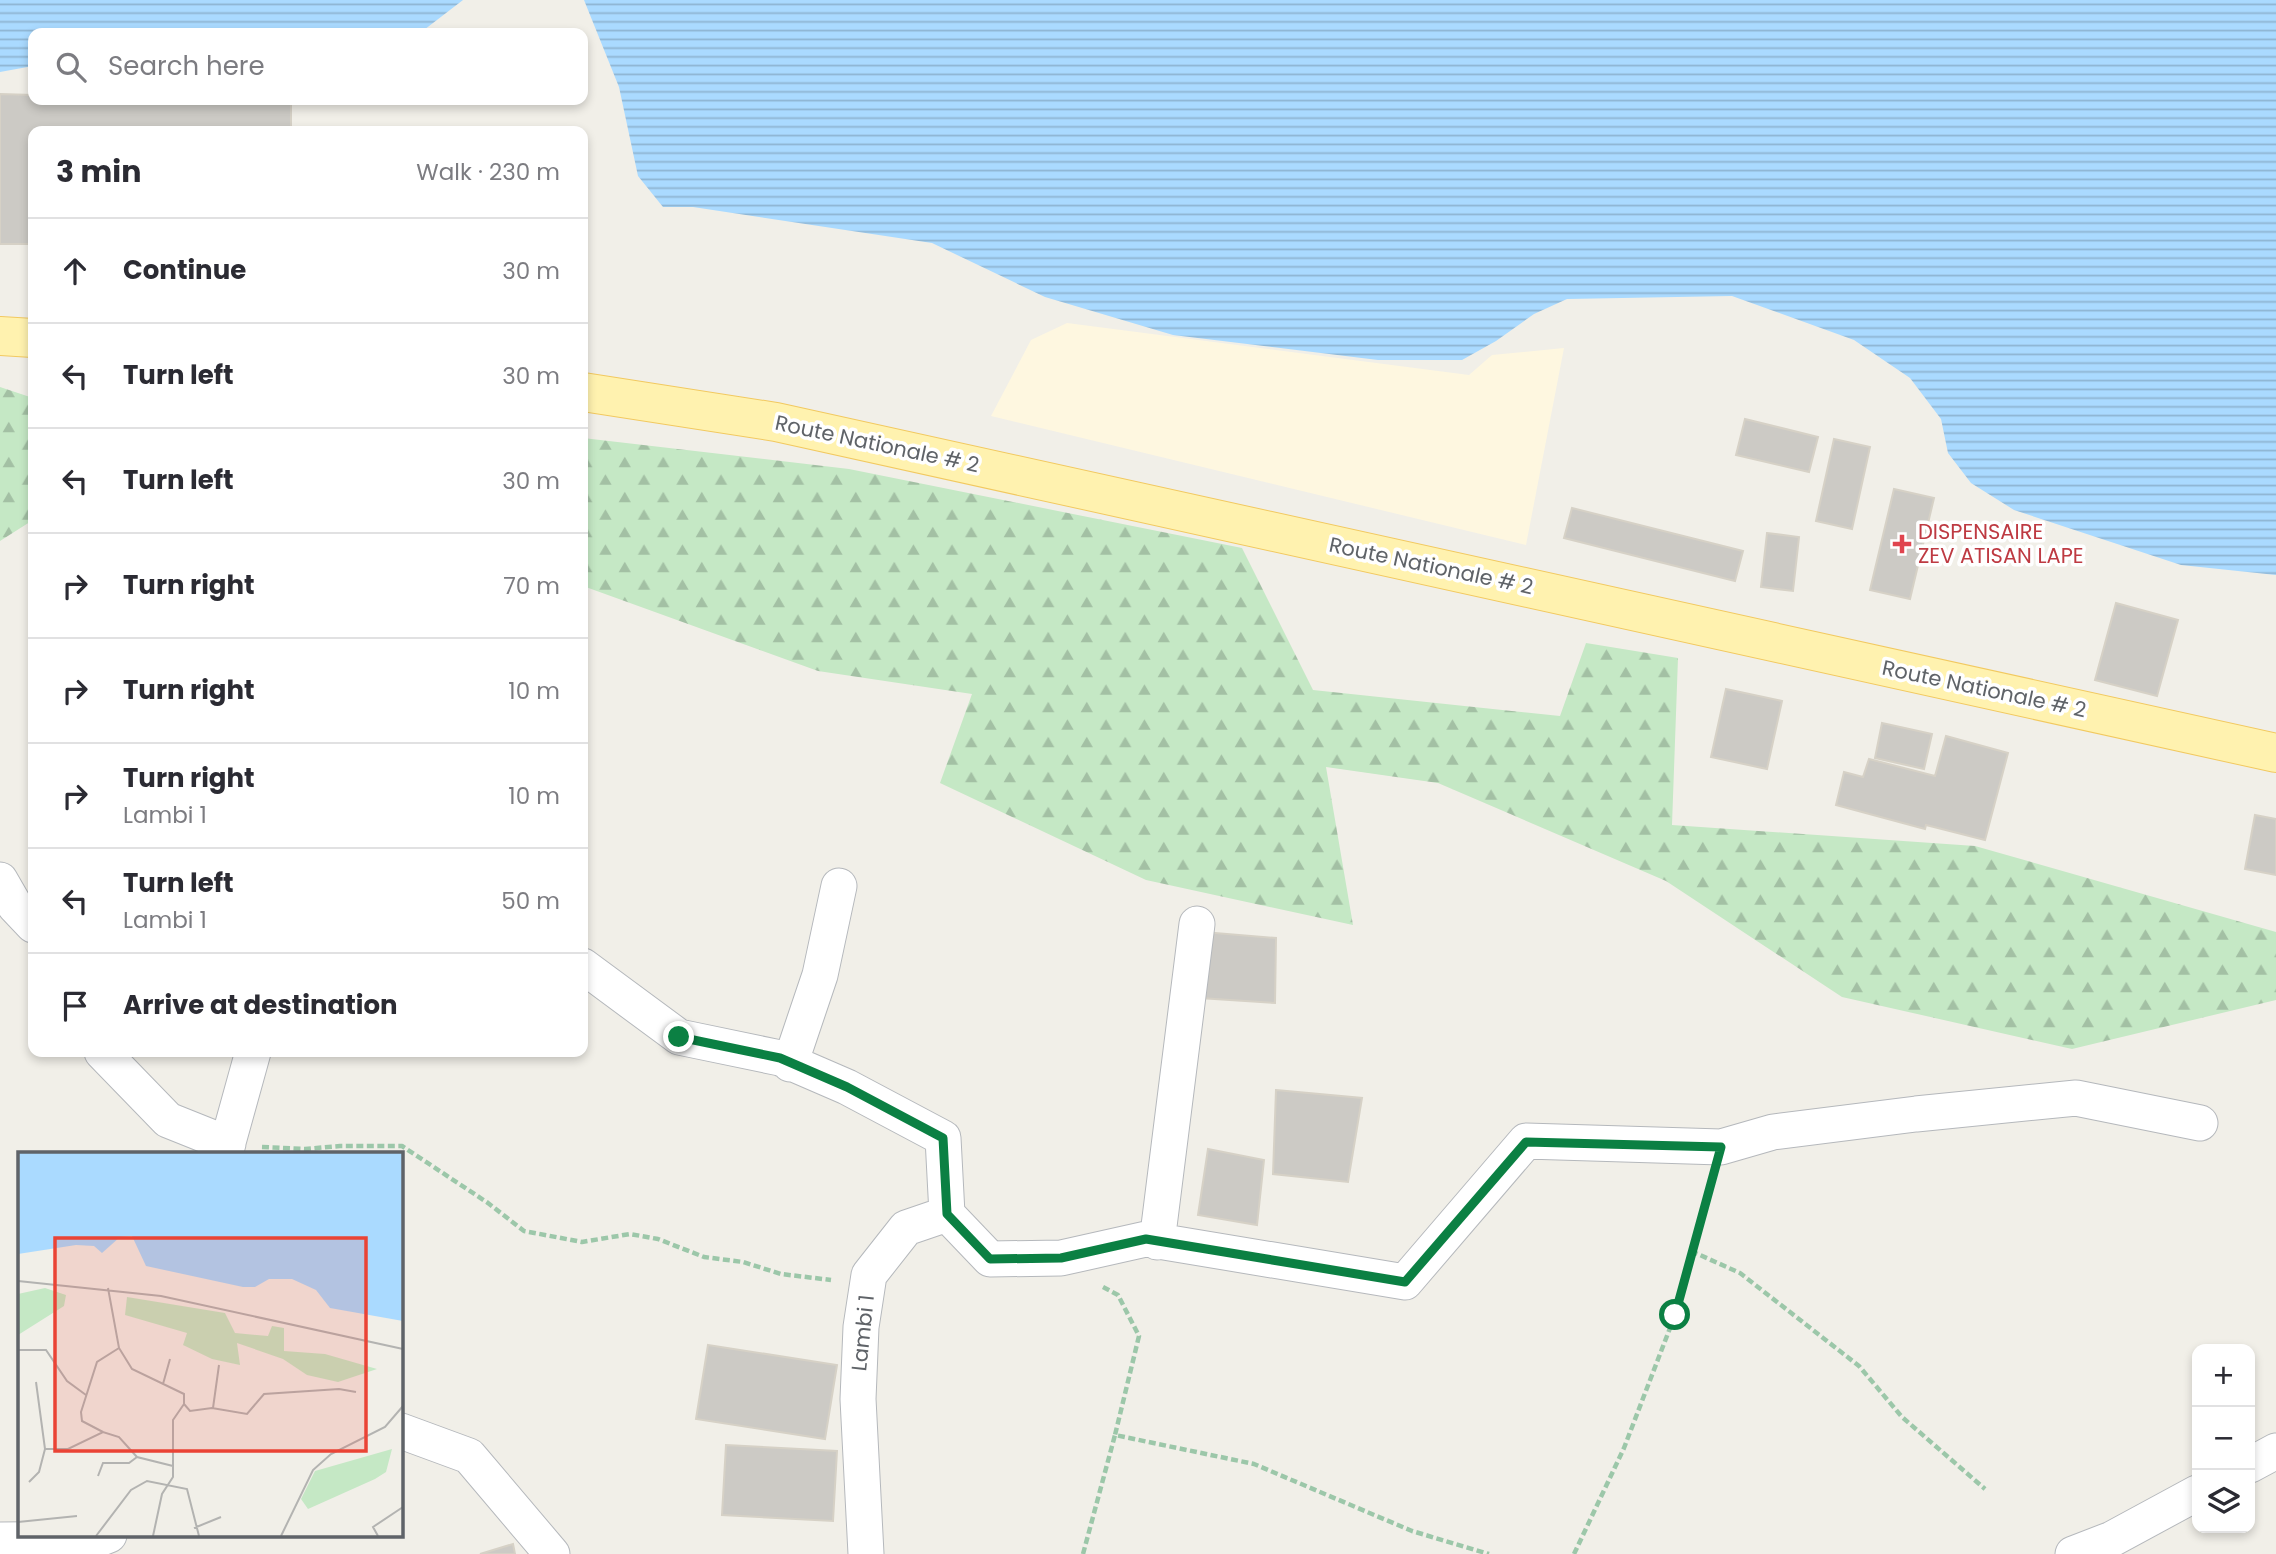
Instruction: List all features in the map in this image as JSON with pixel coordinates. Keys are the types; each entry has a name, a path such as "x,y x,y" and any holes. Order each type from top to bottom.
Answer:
{"main road":[{"path":"0,336 28,338"},
{"name":"Route Nationale # 2","path":"588,393 776,422 2276,753"}],"street":[{"path":"0,880 15,905 28,919"},
{"path":"790,1064 820,975 839,886"},
{"path":"1157,1242 1197,924"},
{"path":"588,970 679,1037 780,1058 847,1087 943,1138 947,1214 990,1259 1061,1258 1146,1239 1405,1282 1526,1142 1721,1147 1773,1132 2076,1098 2200,1123"},
{"path":"107,1057 167,1120 226,1149 252,1057"},
{"name":"Lambi 1","path":"866,1554 858,1399 860,1327 869,1275 906,1228 947,1214"},
{"path":"402,1431 469,1456 552,1554"},
{"path":"2255,1462 2276,1451"},
{"path":"2073,1554 2112,1539 2192,1496"},
{"path":"0,1540 99,1539 106,1536"}],"path":[{"path":"226,1149 402,1146 488,1203 524,1231 582,1242 629,1234 658,1239 704,1257 743,1262 781,1274 837,1280 869,1275"},
{"path":"1574,1554 1623,1448 1675,1315 1721,1147"},
{"path":"1691,1251 1740,1273 1859,1366 1902,1417 1985,1489"},
{"path":"1061,1258 1090,1281 1118,1295 1139,1336 1083,1554"},
{"path":"1115,1435 1254,1464 1412,1531 1489,1554"}],"shaded area":[{"path":"1067,323 1469,375 1492,355 1564,348 1526,545 991,416 1031,340"}],"green space":[{"path":"0,387 28,396 28,523 0,541"},
{"path":"588,439 849,469 1242,548 1313,690 1560,716 1586,643 1678,658 1672,825 1975,846 2276,932 2276,1000 2072,1049 1842,997 1666,881 1438,783 1326,767 1353,925 1146,880 940,783 972,694 818,671 588,588"}],"water":[{"path":"0,0 463,0 427,28 28,28 28,67 0,72"},
{"path":"584,0 2276,0 2276,575 2181,565 2014,510 1971,483 1948,453 1941,419 1910,378 1854,340 1732,296 1567,299 1534,314 1496,341 1462,360 1378,360 1173,335 1045,297 932,243 693,207 663,207 638,176 619,87"}],"building":[{"path":"0,94 28,95 28,105 291,105 291,126 28,126 28,244 0,244"},
{"path":"1745,419 1818,437 1809,472 1736,455"},
{"path":"1834,439 1870,447 1852,529 1816,521"},
{"name":"DISPENSAIRE ZEV ATISAN LAPE","path":"1894,489 1934,498 1910,599 1870,590"},
{"path":"1572,508 1743,551 1735,581 1564,538"},
{"path":"1767,533 1799,537 1793,591 1761,587"},
{"path":"2116,603 2178,620 2157,696 2095,680"},
{"path":"1726,689 1782,701 1767,769 1711,757"},
{"path":"1882,723 1932,734 1924,769 1875,758"},
{"path":"1946,736 2008,753 1985,840 1926,825 1925,829 1836,805 1844,772 1863,777 1869,759 1935,776"},
{"path":"2255,815 2276,819 2276,875 2245,869"},
{"path":"1203,932 1276,938 1275,1003 1200,998"},
{"path":"1276,1090 1362,1098 1348,1182 1273,1174"},
{"path":"1208,1149 1264,1160 1257,1225 1198,1215"},
{"path":"708,1345 837,1365 825,1439 696,1419"},
{"path":"726,1445 837,1451 833,1521 722,1515"},
{"path":"513,1544 515,1554 480,1554"}],"place":[{"name":"DISPENSAIRE ZEV ATISAN LAPE","path":"1902,544"}],"route":[{"path":"679,1037 780,1058 847,1087 943,1138 947,1214 990,1259 1061,1258 1146,1239 1405,1282 1526,1142 1721,1147 1675,1315"}]}
